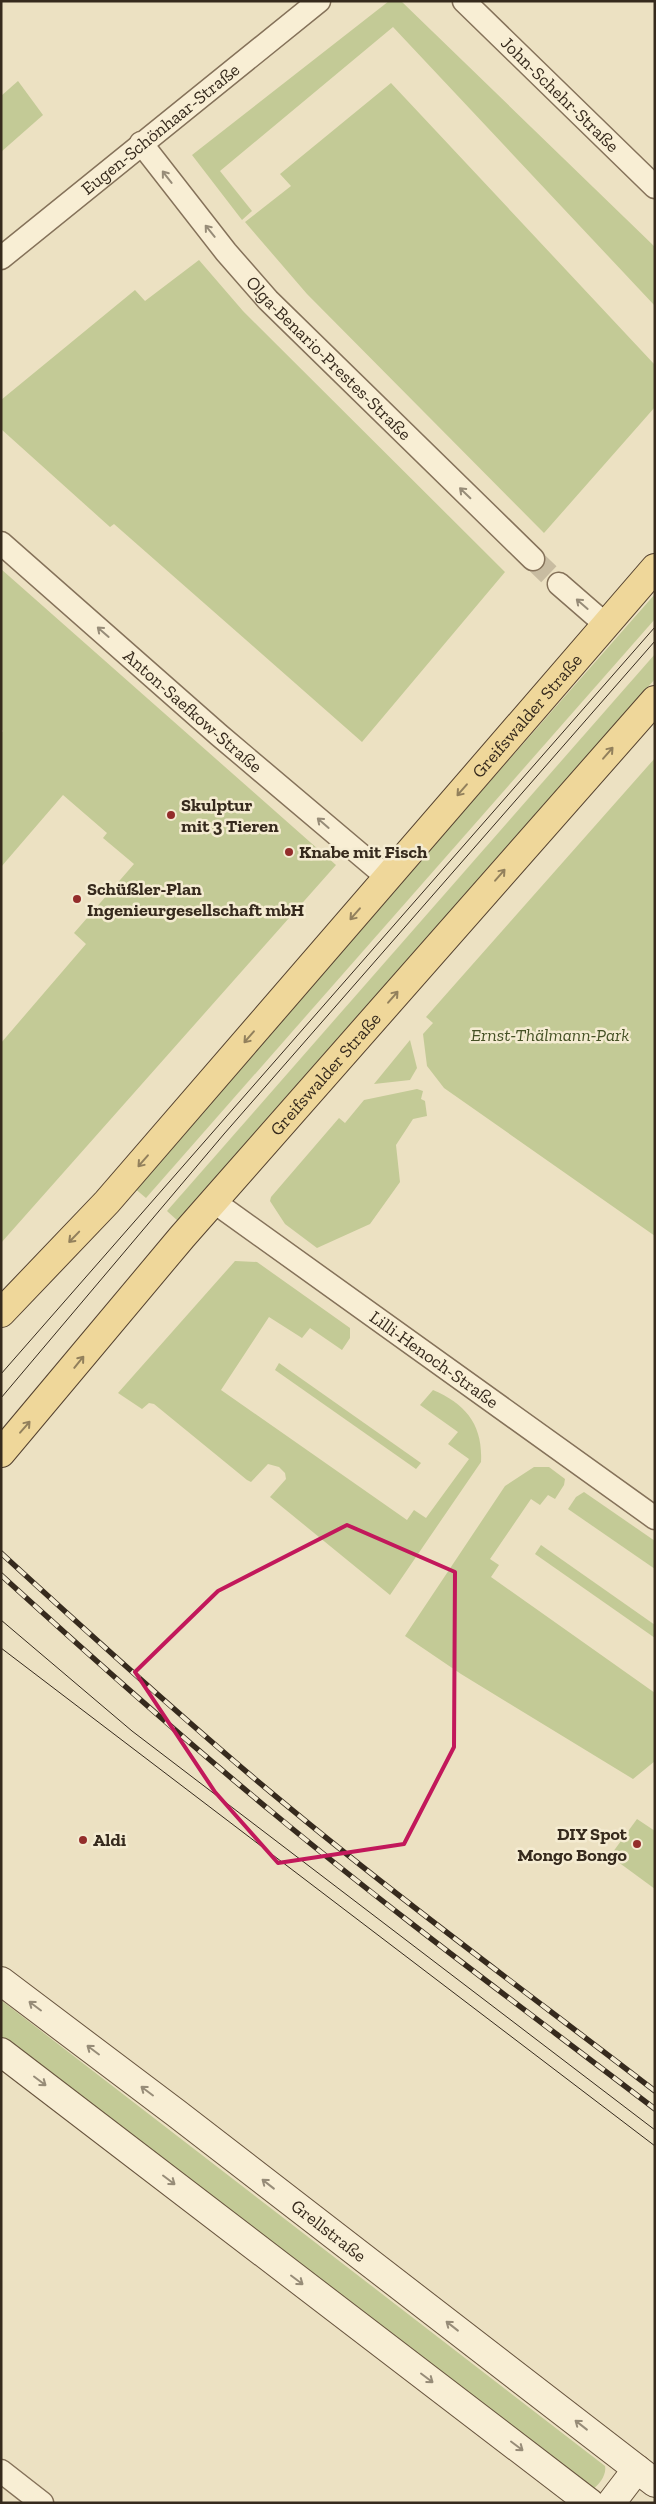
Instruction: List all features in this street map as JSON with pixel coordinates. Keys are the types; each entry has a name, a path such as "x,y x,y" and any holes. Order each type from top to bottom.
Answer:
{"main road":[{"name":"Greifswalder Straße","path":"1,1313 108,1202 655,568"},
{"name":"Greifswalder Straße","path":"1,1453 213,1201 655,700"}],"street":[{"name":"Eugen-Schönhaar-Straße","path":"1,258 319,1"},
{"name":"John-Schehr-Straße","path":"464,1 655,187"},
{"name":"Olga-Benario-Prestes-Straße","path":"141,143 215,238 268,300 533,559"},
{"name":"Anton-Saefkow-Straße","path":"1,543 219,735 387,877"},
{"path":"559,584 605,624"},
{"name":"Lilli-Henoch-Straße","path":"213,1201 655,1518"},
{"name":"Grellstraße","path":"1,1981 184,2119 646,2476"},
{"path":"1,2052 590,2503"},
{"path":"1,2471 42,2503"},
{"path":"611,2503 646,2476"}],"highlighted area":[{"path":"347,1525 455,1572 454,1747 404,1844 278,1863 215,1792 135,1672 218,1591"}],"green space":[{"path":"389,1 401,1 655,247 655,306 393,27 220,171 252,211 242,220 192,155"},
{"path":"18,81 43,115 1,152 1,96"},
{"path":"391,83 655,365 655,407 544,533 307,294 245,222 291,186 280,174"},
{"path":"199,260 243,311 505,572 362,742 114,524 110,527 1,429 1,400 135,290 145,301"},
{"path":"1,569 336,865 1,1243 1,1043 86,944 74,933 134,864 103,838 107,833 63,795 1,867 1,733 3,731 1,729"},
{"path":"655,594 655,619 146,1198 133,1187"},
{"path":"655,654 655,679 179,1222 167,1211"},
{"name":"Ernst-Thälmann-Park","path":"655,758 655,1236 444,1088 427,1066 423,1034 433,1023 426,1017"},
{"path":"410,1040 417,1068 410,1080 374,1084"},
{"path":"417,1089 423,1091 421,1099 425,1101 427,1116 413,1119 396,1145 400,1182 370,1224 317,1248 285,1224 270,1201 271,1197 339,1118 345,1123 364,1100"},
{"path":"235,1261 257,1262 350,1328 350,1338 342,1350 310,1328 302,1338 269,1317 221,1390 407,1520 414,1510 426,1518 469,1459 448,1444 458,1432 420,1405 433,1390 455,1402 463,1409 475,1427 479,1437 481,1462 390,1595 270,1497 286,1479 285,1473 279,1467 268,1464 251,1482 154,1404 149,1403 142,1409 118,1393"},
{"path":"279,1363 421,1463 416,1469 275,1370"},
{"path":"534,1467 549,1467 565,1479 564,1485 555,1499 548,1495 540,1505 531,1499 490,1559 499,1565 491,1577 655,1693 655,1761 633,1779 461,1674 405,1636 505,1486"},
{"path":"584,1492 655,1541 655,1569 568,1509 576,1497"},
{"path":"541,1545 655,1625 655,1638 535,1554"},
{"name":"DIY Spot Mongo Bongo","path":"637,1819 655,1831 655,1889 610,1856"},
{"path":"1,2000 605,2466 604,2476 599,2483 591,2490 1,2037"}],"tunnel":[{"path":"533,559 559,584"}],"tram line":[{"path":"1,1374 655,627"},
{"path":"1,1398 224,1134 655,641"},
{"path":"1,1620 132,1731 655,2130"},
{"path":"1,1648 655,2146"}],"railway":[{"path":"1,1553 159,1696 255,1779 403,1898 655,2091"},
{"path":"1,1575 169,1725 319,1850 655,2109"}],"place":[{"name":"Skulptur mit 3 Tieren","path":"171,815"},
{"name":"Knabe mit Fisch","path":"289,852"},
{"name":"Schüßler-Plan Ingenieurgesellschaft mbH","path":"77,899"},
{"name":"Aldi","path":"83,1840"},
{"name":"DIY Spot Mongo Bongo","path":"637,1844"}]}
